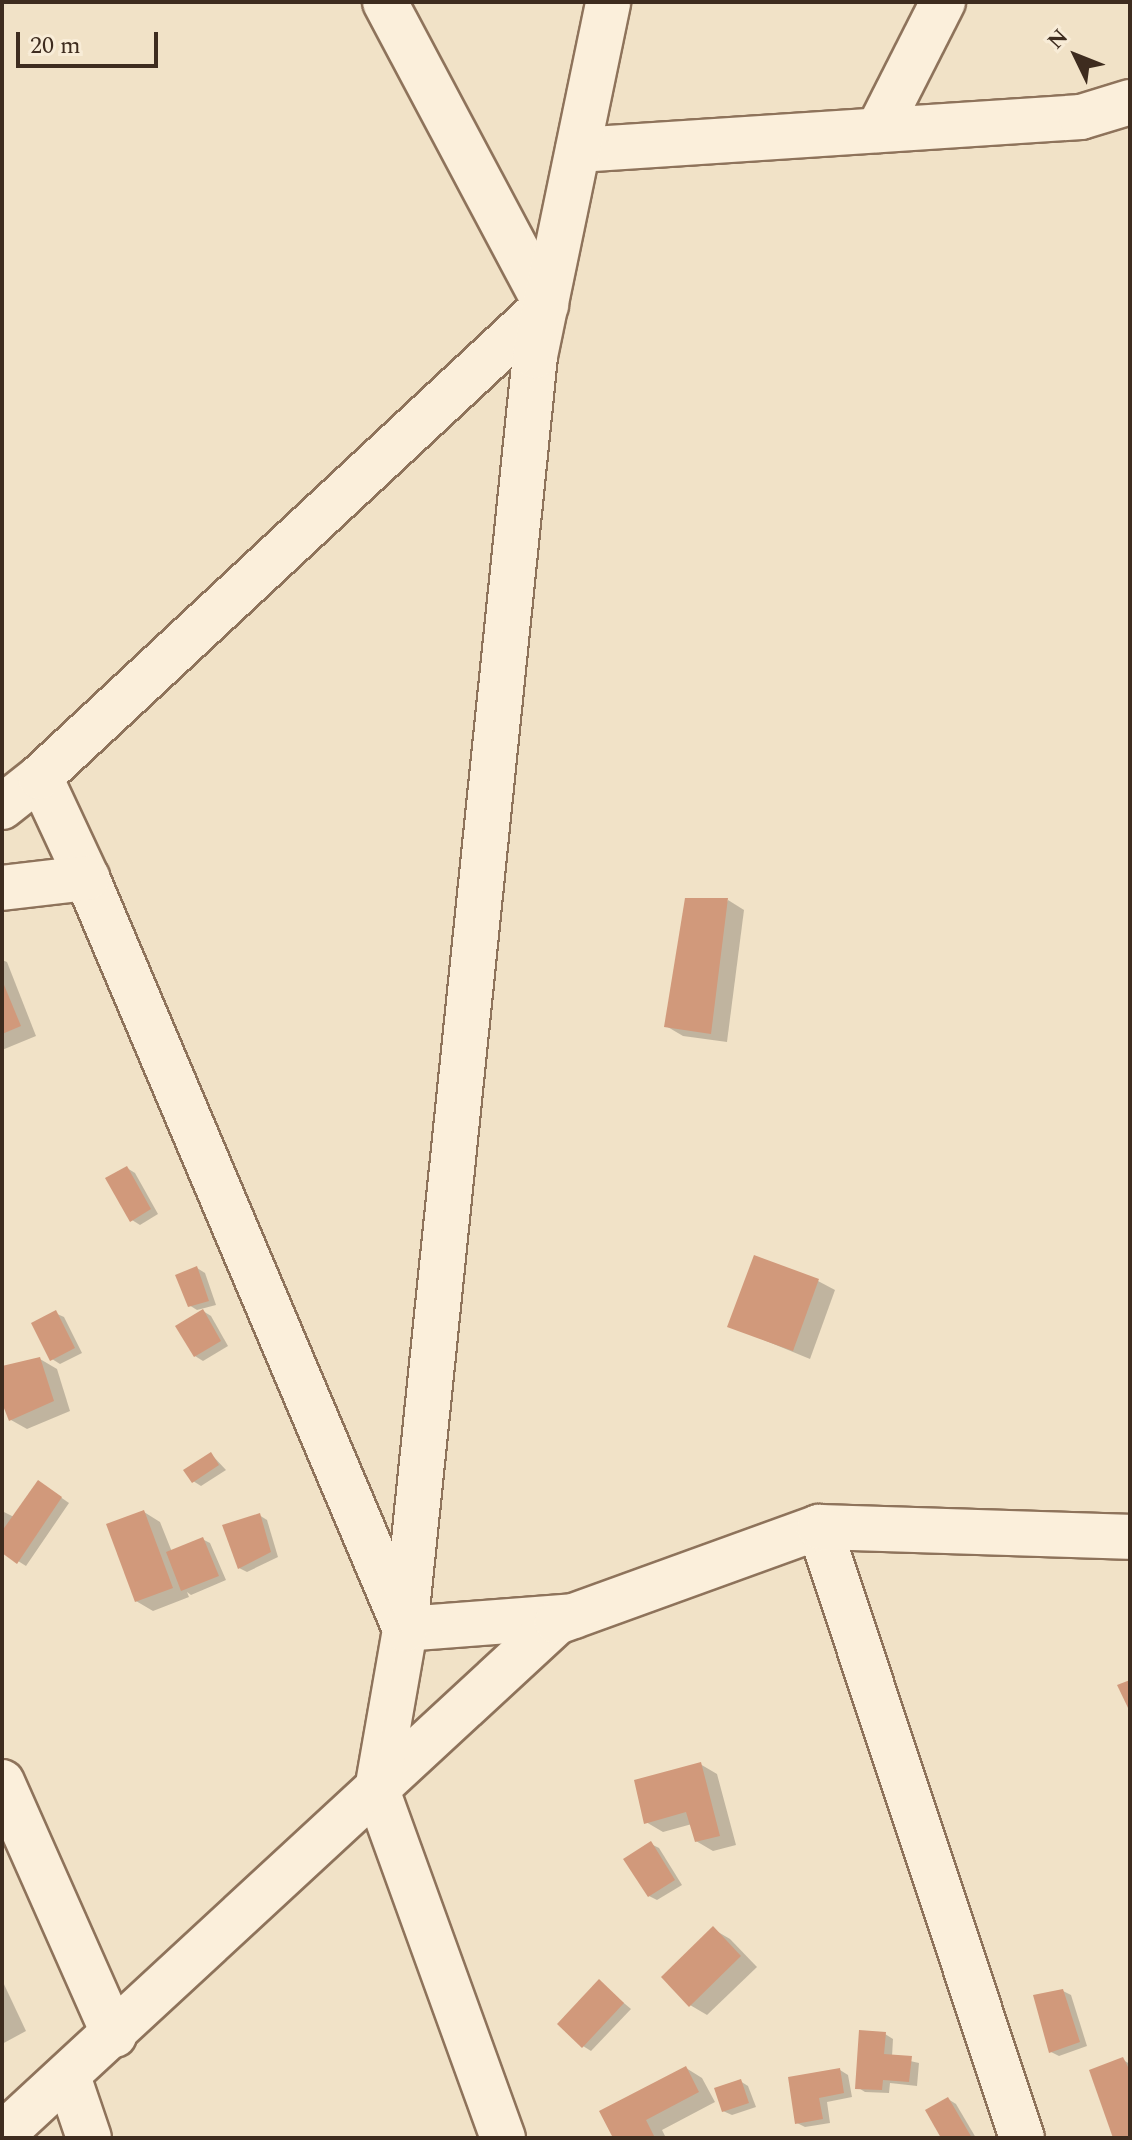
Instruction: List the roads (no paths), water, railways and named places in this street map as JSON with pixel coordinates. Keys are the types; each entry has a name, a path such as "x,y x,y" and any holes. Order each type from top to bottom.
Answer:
{"street":[{"path":"385,2 546,305"},
{"path":"503,2138 377,1790 405,1629 535,356 608,2"},
{"path":"878,130 943,2"},
{"path":"578,150 1081,117 1130,102"},
{"path":"2,807 40,777 546,305"},
{"path":"40,777 87,878 405,1629"},
{"path":"2,888 87,878"},
{"path":"819,1527 1022,2138"},
{"path":"2,2135 114,2035 557,1622 819,1527 1130,1537"},
{"path":"405,1629 576,1616"},
{"path":"2,1782 114,2035"},
{"path":"68,2076 89,2138"}]}
